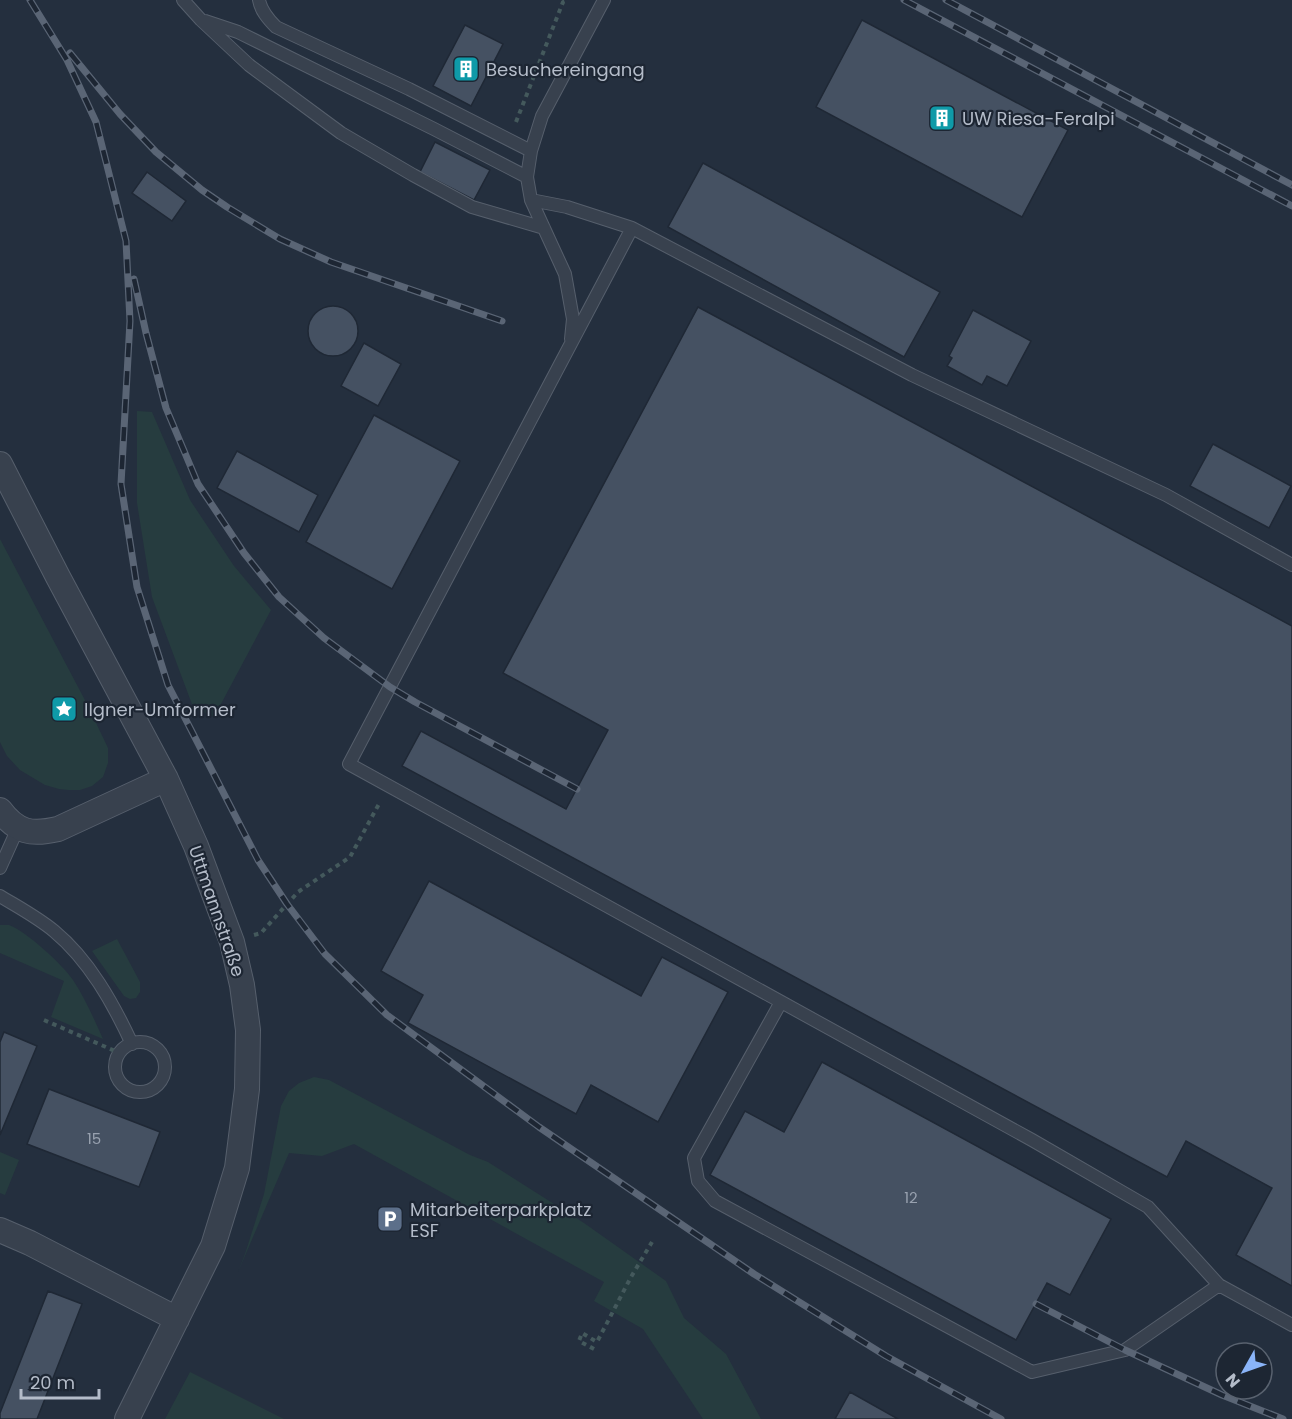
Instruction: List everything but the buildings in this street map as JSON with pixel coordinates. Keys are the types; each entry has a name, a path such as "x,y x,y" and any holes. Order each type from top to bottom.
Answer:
{"street":[{"name":"Uttmannstraße","path":"0,464 166,780 196,846 232,942 242,985 248,1030 247,1089 237,1168 213,1246 127,1419"},
{"path":"0,810 18,828 28,832 42,833 58,829 166,780"},
{"path":"0,1230 30,1243 177,1319"}],"lane":[{"path":"183,0 249,65 341,133 472,207 544,228"},
{"path":"259,0 265,16 276,27 408,89 531,151"},
{"path":"570,345 573,318 565,274 531,200 527,177 531,151 542,116 604,0"},
{"path":"201,20 238,32 527,177"},
{"path":"531,200 567,207 632,228 912,375 1166,495 1292,565"},
{"path":"632,228 349,764 1032,1140 1148,1207 1219,1285 1292,1325"},
{"path":"0,868 18,828"},
{"path":"0,896 54,931 84,962 98,982 132,1044"},
{"path":"781,1002 694,1158 698,1181 715,1201 1032,1372 1125,1350 1219,1285"},
{"path":"141,1042 153,1046 163,1058 165,1072 160,1083 147,1092 129,1090 121,1083 115,1070 120,1052 132,1044 141,1042"}],"path":[{"path":"516,122 563,2 568,0"},
{"path":"261,933 298,892 350,857 389,786"},
{"path":"44,1020 120,1052"},
{"path":"594,1349 579,1341 582,1334 597,1342 652,1242"}],"green space":[{"path":"137,411 152,412 190,500 234,566 271,610 214,717 193,707 152,597 137,503"},
{"path":"0,539 108,748 108,763 103,777 92,786 80,790 69,790 45,785 20,770 7,756 0,742"},
{"path":"0,925 9,925 25,934 61,966 73,980 103,1039 51,1017 64,981 0,953"},
{"path":"117,939 140,982 140,992 136,998 130,999 124,996 92,951"},
{"path":"314,1077 329,1080 470,1155 488,1162 584,1223 666,1281 684,1318 726,1354 761,1419 703,1419 643,1329 594,1301 604,1282 354,1144 322,1156 289,1153 238,1272 264,1194 281,1106 289,1091 299,1083"},
{"path":"0,1152 19,1160 5,1195 0,1193"},
{"path":"190,1372 284,1419 165,1419"}],"railway":[{"path":"30,0 67,60 96,122 126,241 130,321 121,484 137,587 168,685 258,860 287,904 325,954 387,1015 539,1127 754,1274 886,1356 1001,1419"},
{"path":"904,0 1292,206"},
{"path":"946,0 1292,185"},
{"path":"70,53 120,114 156,152 202,190 227,207 280,239 331,262 502,321"},
{"path":"134,279 166,408 198,484 244,553 279,597 324,638 390,687 577,789"},
{"path":"1036,1304 1125,1350 1222,1395 1283,1419"}],"place":[{"name":"Besuchereingang","path":"466,69"},
{"name":"UW Riesa-Feralpi","path":"942,118"},
{"name":"Ilgner-Umformer","path":"64,709"},
{"name":"Mitarbeiterparkplatz ESF","path":"390,1219"}]}
